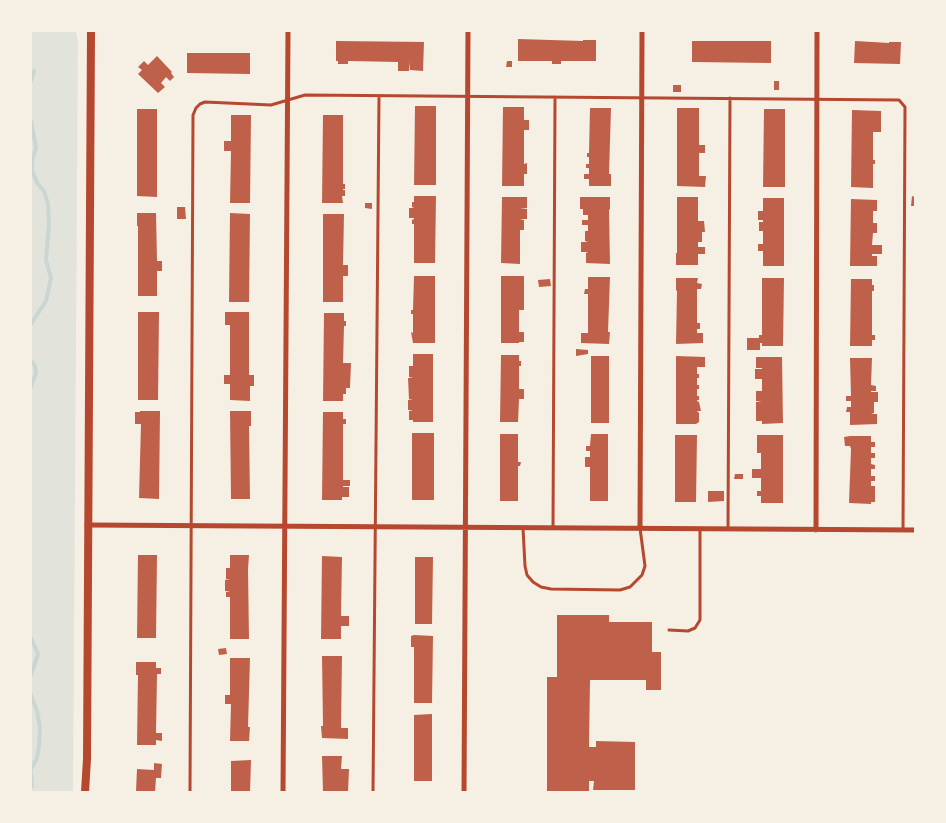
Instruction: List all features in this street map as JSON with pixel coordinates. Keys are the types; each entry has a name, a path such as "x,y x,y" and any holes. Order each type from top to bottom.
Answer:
{"street":[{"path":"85,792 87,749 91,31"},
{"path":"283,792 288,31"},
{"path":"464,792 468,31"},
{"path":"640,528 642,31"},
{"path":"816,530 817,31"},
{"path":"88,525 915,530"}],"lane":[{"path":"190,792 194,115 196,108 205,102 271,105 305,95 894,98 899,100 905,108 904,530"},
{"path":"373,792 379,96"},
{"path":"553,528 555,97"},
{"path":"728,529 730,98"},
{"path":"524,528 527,575 533,582 551,589 620,590 630,587 637,581 642,575 645,566 640,528"},
{"path":"669,630 688,631 695,628 700,620 700,529"}],"shaded area":[{"path":"31,31 76,31 78,41 73,792 31,792"}],"building":[{"path":"518,39 596,40 596,61 561,61 561,64 552,64 552,61 518,61"},
{"path":"336,41 424,42 423,71 410,70 410,62 409,71 398,71 398,62 348,61 348,64 338,64 338,61 336,61"},
{"path":"692,41 771,41 771,63 692,62"},
{"path":"855,41 901,42 900,64 854,63"},
{"path":"187,53 250,53 250,74 187,73"},
{"path":"157,56 172,72 174,77 170,81 166,77 161,83 165,87 158,93 138,74 142,70 138,67 144,61 148,65"},
{"path":"507,61 512,61 512,67 506,67"},
{"path":"774,81 779,81 779,90 774,90"},
{"path":"673,85 681,85 681,92 673,92"},
{"path":"415,106 436,106 436,185 414,185"},
{"path":"503,107 524,107 524,120 529,120 529,130 524,130 524,164 527,163 527,174 524,174 524,186 502,186"},
{"path":"590,108 611,108 609,174 611,174 611,186 589,186 589,179 584,179 584,174 589,174 589,168 586,168 586,164 589,164 587,153 589,153"},
{"path":"677,108 699,108 699,145 705,145 705,153 699,153 699,176 706,176 705,187 677,186"},
{"path":"137,109 157,109 157,197 137,196"},
{"path":"764,109 785,109 785,187 763,187"},
{"path":"852,110 881,111 881,132 873,132 873,160 875,160 875,164 873,164 873,188 851,187"},
{"path":"231,115 251,115 250,203 230,203 231,151 224,151 224,141 231,141"},
{"path":"323,115 343,115 343,184 345,184 345,189 343,190 345,190 345,196 342,196 343,203 322,203"},
{"path":"414,196 436,196 435,263 414,263 414,224 412,224 412,220 414,218 409,218 409,208 414,208 412,207 412,202 414,202"},
{"path":"912,196 915,197 915,206 911,206"},
{"path":"502,197 527,197 527,208 520,208 527,209 527,219 520,219 524,220 524,230 520,230 520,264 501,263"},
{"path":"580,197 610,197 610,264 586,263 586,253 588,252 581,252 581,242 588,242 585,241 585,231 588,231 588,225 582,225 582,220 588,220 588,215 583,215 583,209 580,209"},
{"path":"677,197 698,197 698,221 704,221 705,232 702,232 702,242 698,242 698,247 705,247 705,254 698,254 698,265 676,265"},
{"path":"763,198 784,198 784,266 763,266 763,251 758,251 758,244 763,244 763,231 759,231 759,222 763,222 763,220 758,220 758,211 763,211"},
{"path":"851,199 877,200 877,211 873,211 873,223 877,223 877,233 873,233 872,245 882,245 882,254 872,254 872,256 877,256 877,266 850,266"},
{"path":"365,203 372,203 372,209 365,208"},
{"path":"177,207 185,207 186,219 177,219"},
{"path":"137,213 156,213 157,261 162,261 162,271 157,271 157,296 138,296"},
{"path":"230,213 250,214 249,302 229,302"},
{"path":"323,214 344,214 343,265 348,265 348,276 343,276 343,302 323,302"},
{"path":"414,276 435,276 435,343 413,343 411,332 413,333 413,314 411,314 411,310 413,310"},
{"path":"501,276 524,276 524,310 519,310 519,332 524,332 524,342 501,343"},
{"path":"588,277 610,277 609,344 581,343 581,333 588,333 588,294 584,294 585,289 588,289"},
{"path":"676,278 698,278 697,283 702,284 701,289 697,289 697,323 700,323 700,329 697,329 697,333 703,333 703,343 676,344"},
{"path":"762,278 784,278 783,346 762,346 762,343 760,343 760,350 747,350 747,338 759,338 759,335 762,335"},
{"path":"550,279 551,286 539,287 538,280"},
{"path":"851,279 872,279 872,285 874,285 874,291 872,291 872,335 875,335 875,340 872,340 872,346 850,346"},
{"path":"138,312 159,312 158,400 138,400"},
{"path":"225,312 249,312 249,375 254,375 254,386 250,386 250,401 230,400 230,384 224,384 224,375 230,375 230,325 225,325"},
{"path":"324,313 344,313 344,321 346,321 346,326 344,326 343,363 351,363 350,388 346,388 346,394 343,394 343,401 323,401"},
{"path":"576,349 588,350 588,354 576,356"},
{"path":"413,354 433,354 433,422 413,422 413,420 409,420 409,411 413,410 408,410 408,400 413,399 409,399 408,378 413,378 409,377 409,366 413,366"},
{"path":"501,355 519,355 519,361 521,361 521,366 519,366 519,389 524,389 524,399 519,399 518,422 500,422"},
{"path":"591,356 609,356 609,423 591,423"},
{"path":"676,356 705,357 705,367 697,367 699,378 697,378 697,385 699,385 699,389 697,389 697,396 699,396 699,400 697,401 701,411 697,411 699,413 699,422 696,424 676,424"},
{"path":"756,357 782,357 783,423 762,424 762,421 756,421 756,402 762,402 756,401 756,391 762,391 762,379 755,379 755,369 762,368 756,368"},
{"path":"850,358 872,358 871,385 876,386 876,391 871,392 878,392 878,402 874,402 874,413 871,414 877,414 877,424 850,425 850,412 846,412 847,407 851,407 851,401 846,401 846,396 851,396"},
{"path":"160,411 159,499 139,498 141,424 135,424 135,412"},
{"path":"230,411 251,411 251,426 249,426 250,499 231,499"},
{"path":"323,412 343,412 343,419 346,419 346,424 343,424 343,480 350,480 350,486 343,486 349,487 349,497 342,497 342,500 322,500"},
{"path":"412,433 434,433 434,500 412,500"},
{"path":"500,434 518,434 518,462 521,462 520,466 518,466 518,501 500,501"},
{"path":"591,434 608,434 608,501 590,501 590,467 585,467 585,457 590,457 590,451 586,451 586,446 590,446"},
{"path":"675,435 697,435 696,502 675,502"},
{"path":"757,435 783,435 783,503 761,503 761,496 757,496 757,491 761,491 761,478 752,478 752,469 761,469 761,453 757,453"},
{"path":"871,436 871,442 875,442 875,447 871,447 871,453 875,453 875,458 871,458 871,464 875,465 875,469 871,469 871,476 875,476 875,481 871,481 871,486 875,486 875,502 871,502 871,504 849,503 851,449 850,446 845,446 844,437"},
{"path":"735,474 743,474 743,479 734,479"},
{"path":"708,491 724,491 724,501 708,502"},
{"path":"138,555 157,555 156,638 137,638"},
{"path":"230,555 249,555 249,639 230,639 230,597 226,597 226,592 230,591 225,591 225,580 230,579 226,579 226,568 230,568"},
{"path":"322,556 342,557 341,616 349,616 349,626 341,626 341,639 321,639"},
{"path":"415,557 433,557 432,624 415,624"},
{"path":"557,615 609,615 609,622 652,622 652,652 661,652 661,690 646,690 646,680 590,680 589,747 596,747 596,741 635,742 635,790 593,790 594,781 589,781 589,792 547,792 547,677 557,677"},
{"path":"411,636 433,636 432,703 414,703 414,647 411,647"},
{"path":"226,648 227,654 219,655 218,649"},
{"path":"322,656 342,656 341,728 348,728 348,739 322,738"},
{"path":"230,658 250,658 249,741 230,741 231,704 225,704 225,695 230,695"},
{"path":"136,662 156,662 156,668 161,668 161,674 157,674 156,733 162,733 162,741 156,740 156,745 137,745 138,675 136,675"},
{"path":"432,714 432,781 414,781 414,715"},
{"path":"322,756 342,756 341,769 349,769 348,792 323,792"},
{"path":"251,760 250,792 231,792 231,761"},
{"path":"154,763 162,764 161,778 156,778 155,792 136,792 137,769 154,770"}],"waterway":[{"path":"31,81 34,71"},
{"path":"31,121 36,148 32,161 32,170 37,183 44,191 48,204 49,223 46,260 51,278 46,301 31,324"},
{"path":"31,361 35,366 36,373 31,387"},
{"path":"31,638 38,654 31,675"},
{"path":"31,695 37,711 40,728 37,758 31,769"},
{"path":"31,772 32,786"}]}
